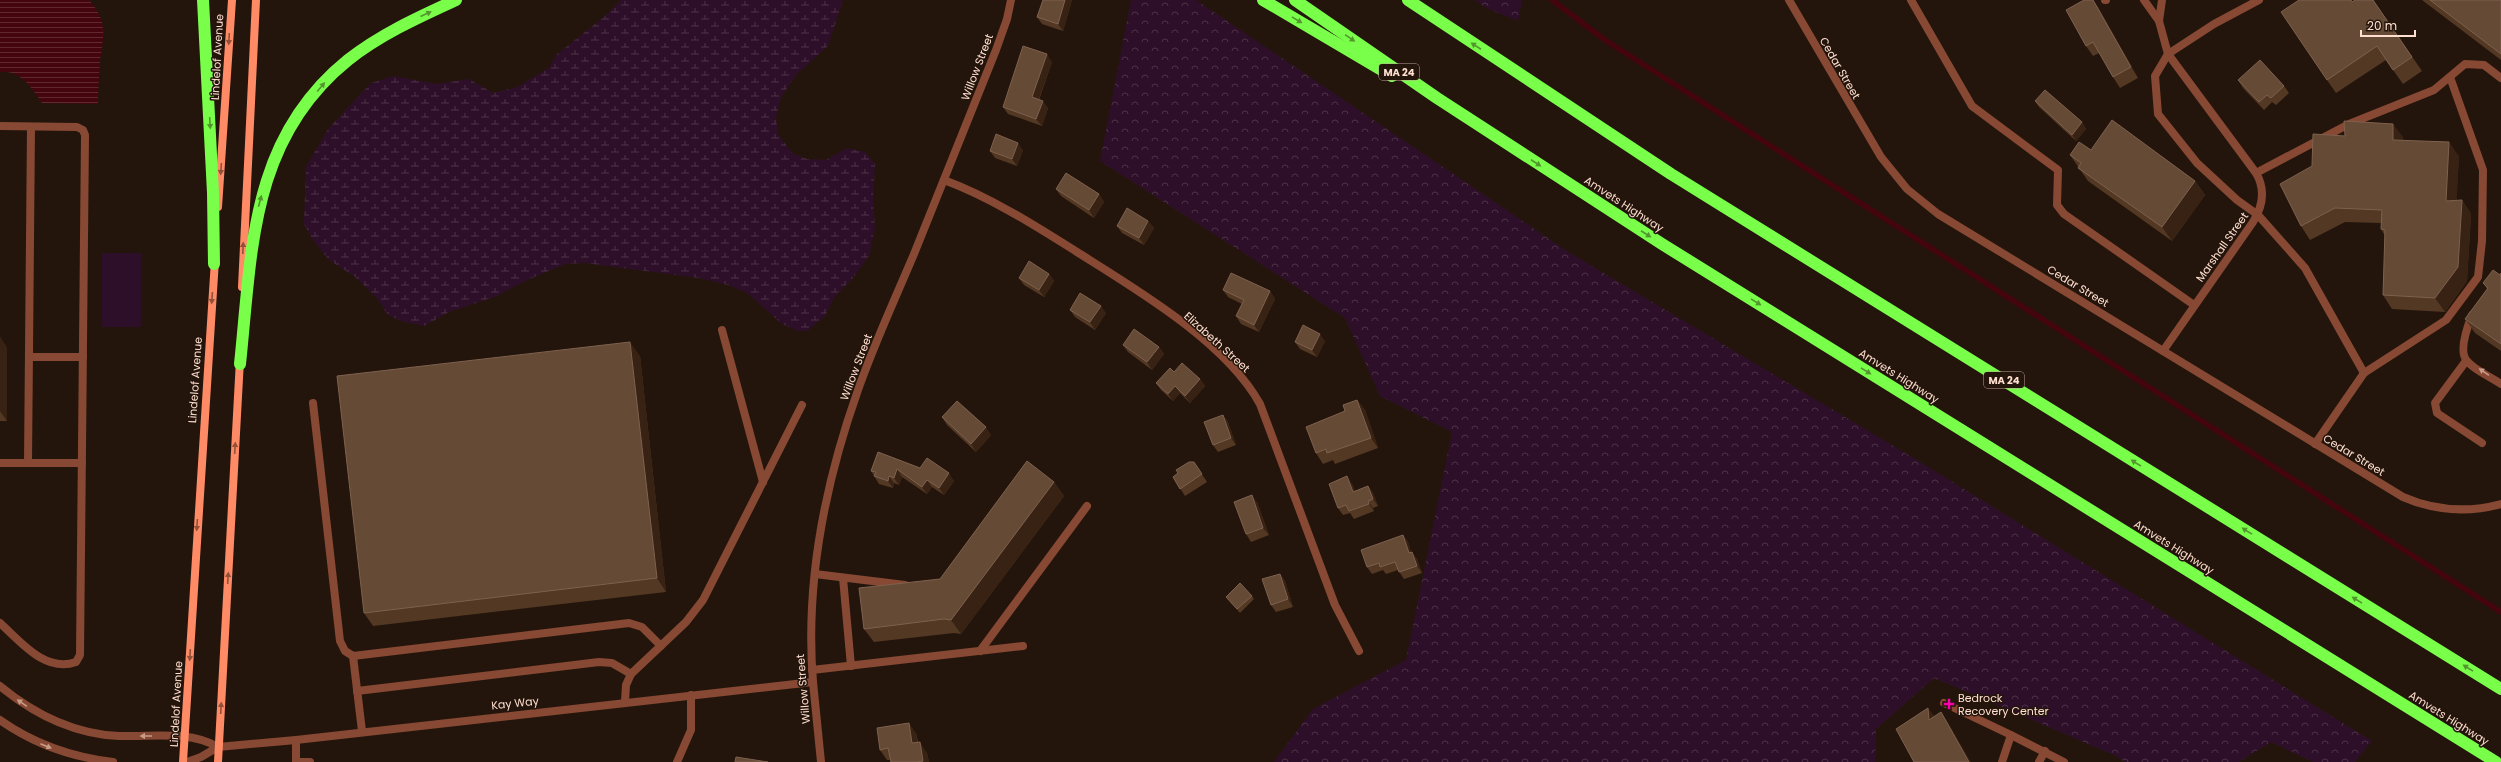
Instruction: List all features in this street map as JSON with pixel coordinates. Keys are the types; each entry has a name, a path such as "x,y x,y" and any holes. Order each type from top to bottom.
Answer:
{"highway":[{"path":"203,0 212,171 214,264"},
{"path":"240,364 257,213 266,179 288,131 328,78 348,60 385,35 456,0"},
{"path":"1263,0 1503,142"},
{"name":"Amvets Highway","path":"1295,0 1503,142 1669,248 2496,762"},
{"name":"MA 24","path":"1408,0 1665,170 2501,689"}],"main road":[{"name":"Lindelof Avenue","path":"183,762 232,0"},
{"path":"218,762 240,364 245,202 256,0"}],"street":[{"name":"Willow Street","path":"821,762 812,670 810,616 815,574 830,487 846,426 865,371 996,50 1007,19 1011,0"},
{"name":"Cedar Street","path":"1789,0 1873,146 1897,178 1917,199 1938,214 2403,497 2434,508 2470,509 2501,504"},
{"path":"1911,0 1972,106 2058,170 2057,205 2064,214 2194,305"},
{"path":"2144,0 2159,20 2168,54"},
{"path":"2159,20 2162,0"},
{"path":"2259,0 2214,24 2168,54 2155,76 2158,114 2198,163 2237,200 2258,215 2305,268 2364,373"},
{"name":"Marshall Street","path":"2164,351 2194,305 2258,215 2261,207 2262,190 2256,173 2168,54"},
{"path":"2256,173 2349,124 2434,90 2465,64 2484,65 2501,78"},
{"path":"2315,444 2364,373 2446,320 2478,276 2482,241 2483,170 2450,77"},
{"path":"0,126 77,127 83,130 85,135 80,655 76,662 68,665 45,660 31,652 0,623"},
{"path":"28,463 31,127"},
{"name":"Elizabeth Street","path":"944,180 996,202 1126,282 1186,327 1243,379 1262,408 1334,604 1359,651"},
{"path":"2476,309 2465,332 2464,354 2466,361 2501,384"},
{"path":"722,330 763,482"},
{"path":"29,357 83,357"},
{"path":"2466,361 2435,403 2438,412 2482,443"},
{"path":"313,403 340,642 345,651 353,656 629,623 642,627 661,646"},
{"path":"625,702 626,685 631,674 698,608 802,405"},
{"path":"0,463 82,463"},
{"path":"980,651 1087,506"},
{"path":"815,574 917,586"},
{"path":"843,578 851,666"},
{"path":"812,670 1023,646"},
{"path":"353,656 362,731"},
{"path":"357,691 599,662 612,663 631,674"},
{"name":"Kay Way","path":"218,747 296,740 362,731 813,682"},
{"path":"0,686 28,707 76,728 119,736 185,735 202,739 218,747"},
{"path":"677,762 691,730 691,695"},
{"path":"1944,704 2045,751 2064,762"},
{"path":"0,720 14,730 46,746 68,754 113,762"},
{"path":"2002,762 2011,735"},
{"path":"296,740 295,762 310,762"},
{"path":"187,762 201,757 218,747"},
{"path":"2040,762 2045,751"}],"green space":[{"path":"621,0 843,0 828,46 797,74 781,97 776,118 778,134 792,153 807,159 826,160 847,148 865,152 875,164 873,200 875,228 869,256 852,279 835,296 825,316 807,331 798,331 782,324 747,293 728,285 699,278 585,263 565,264 523,282 497,296 449,312 424,326 404,322 388,315 377,298 354,276 329,260 312,239 304,224 306,167 328,129 371,83 393,76 436,84 469,79 493,93 517,87 549,68 556,55 604,17"},
{"path":"1131,0 1196,0 1570,253 1912,457 2372,741 2355,762 2313,762 2271,742 2239,762 2125,762 2116,756 1934,678 1876,729 1875,762 1274,762 1313,709 1406,660 1452,432 1380,396 1345,318 1100,161"},
{"path":"1475,0 1522,0 1518,21 1486,8"},
{"path":"102,253 141,253 141,327 102,327"}],"shaded area":[{"path":"0,0 89,0 99,15 103,29 98,104 42,103 30,86 20,77 7,72 0,72"}],"building":[{"path":"1043,0 1065,0 1058,24 1037,17"},
{"path":"2084,0 2093,0 2131,67 2113,77 2093,42 2086,46 2066,10"},
{"path":"2299,0 2351,0 2352,2 2355,0 2373,0 2412,57 2393,70 2377,46 2327,80 2281,12"},
{"path":"2430,0 2501,0 2501,54"},
{"path":"1023,46 1047,54 1032,97 1043,101 1036,119 1003,107"},
{"path":"2260,60 2284,86 2271,98 2267,95 2259,102 2238,80"},
{"path":"2045,90 2082,122 2072,135 2035,101"},
{"path":"2112,120 2195,181 2162,227 2078,168 2081,163 2070,155 2079,142 2091,150"},
{"path":"2344,121 2393,124 2393,140 2449,142 2446,201 2462,200 2458,267 2435,298 2383,295 2385,230 2381,229 2382,210 2335,208 2301,226 2280,184 2312,166 2313,134 2345,136"},
{"path":"996,134 1018,143 1012,159 990,151"},
{"path":"1066,173 1099,194 1089,210 1056,189"},
{"path":"1127,208 1148,221 1139,238 1117,226"},
{"path":"1029,261 1049,274 1039,290 1019,278"},
{"path":"2493,270 2500,275 2501,273 2501,344 2465,319 2488,288 2483,283"},
{"path":"1231,273 1270,291 1254,325 1236,316 1244,300 1223,290"},
{"path":"1080,293 1101,306 1090,322 1070,310"},
{"path":"1303,325 1320,334 1312,350 1295,342"},
{"path":"1134,329 1159,347 1147,362 1123,345"},
{"path":"630,342 657,578 364,613 337,376"},
{"path":"1182,363 1200,379 1185,396 1175,386 1168,394 1156,383 1170,368 1174,372"},
{"path":"1357,400 1371,438 1327,453 1326,449 1316,453 1306,427 1345,411 1343,405"},
{"path":"957,401 986,427 971,444 942,417"},
{"path":"1223,415 1231,438 1213,445 1204,422"},
{"path":"878,452 920,468 927,458 949,473 939,488 927,480 922,487 897,469 894,478 889,476 888,481 874,476 876,472 871,471"},
{"path":"1027,461 1054,482 951,620 944,619 864,629 859,588 940,579"},
{"path":"1189,462 1194,462 1202,474 1180,489 1173,477 1178,473 1176,470"},
{"path":"1347,476 1353,492 1368,486 1373,499 1368,501 1369,504 1349,511 1346,505 1338,508 1329,484"},
{"path":"1252,495 1263,528 1246,534 1234,502"},
{"path":"1403,535 1409,553 1412,552 1417,566 1399,572 1395,562 1380,567 1379,563 1367,567 1361,550"},
{"path":"1280,574 1288,599 1271,605 1262,579"},
{"path":"1240,583 1252,596 1237,609 1226,597"},
{"path":"1928,708 1929,720 1941,712 1969,762 1914,762 1896,729"},
{"path":"909,723 912,743 920,742 923,761 891,762 888,748 880,750 877,728"},
{"path":"736,757 768,762 735,762"}],"waterway":[{"path":"1552,0 1605,40 2501,612"}],"place":[{"name":"Bedrock Recovery Center","path":"1949,704"}]}
